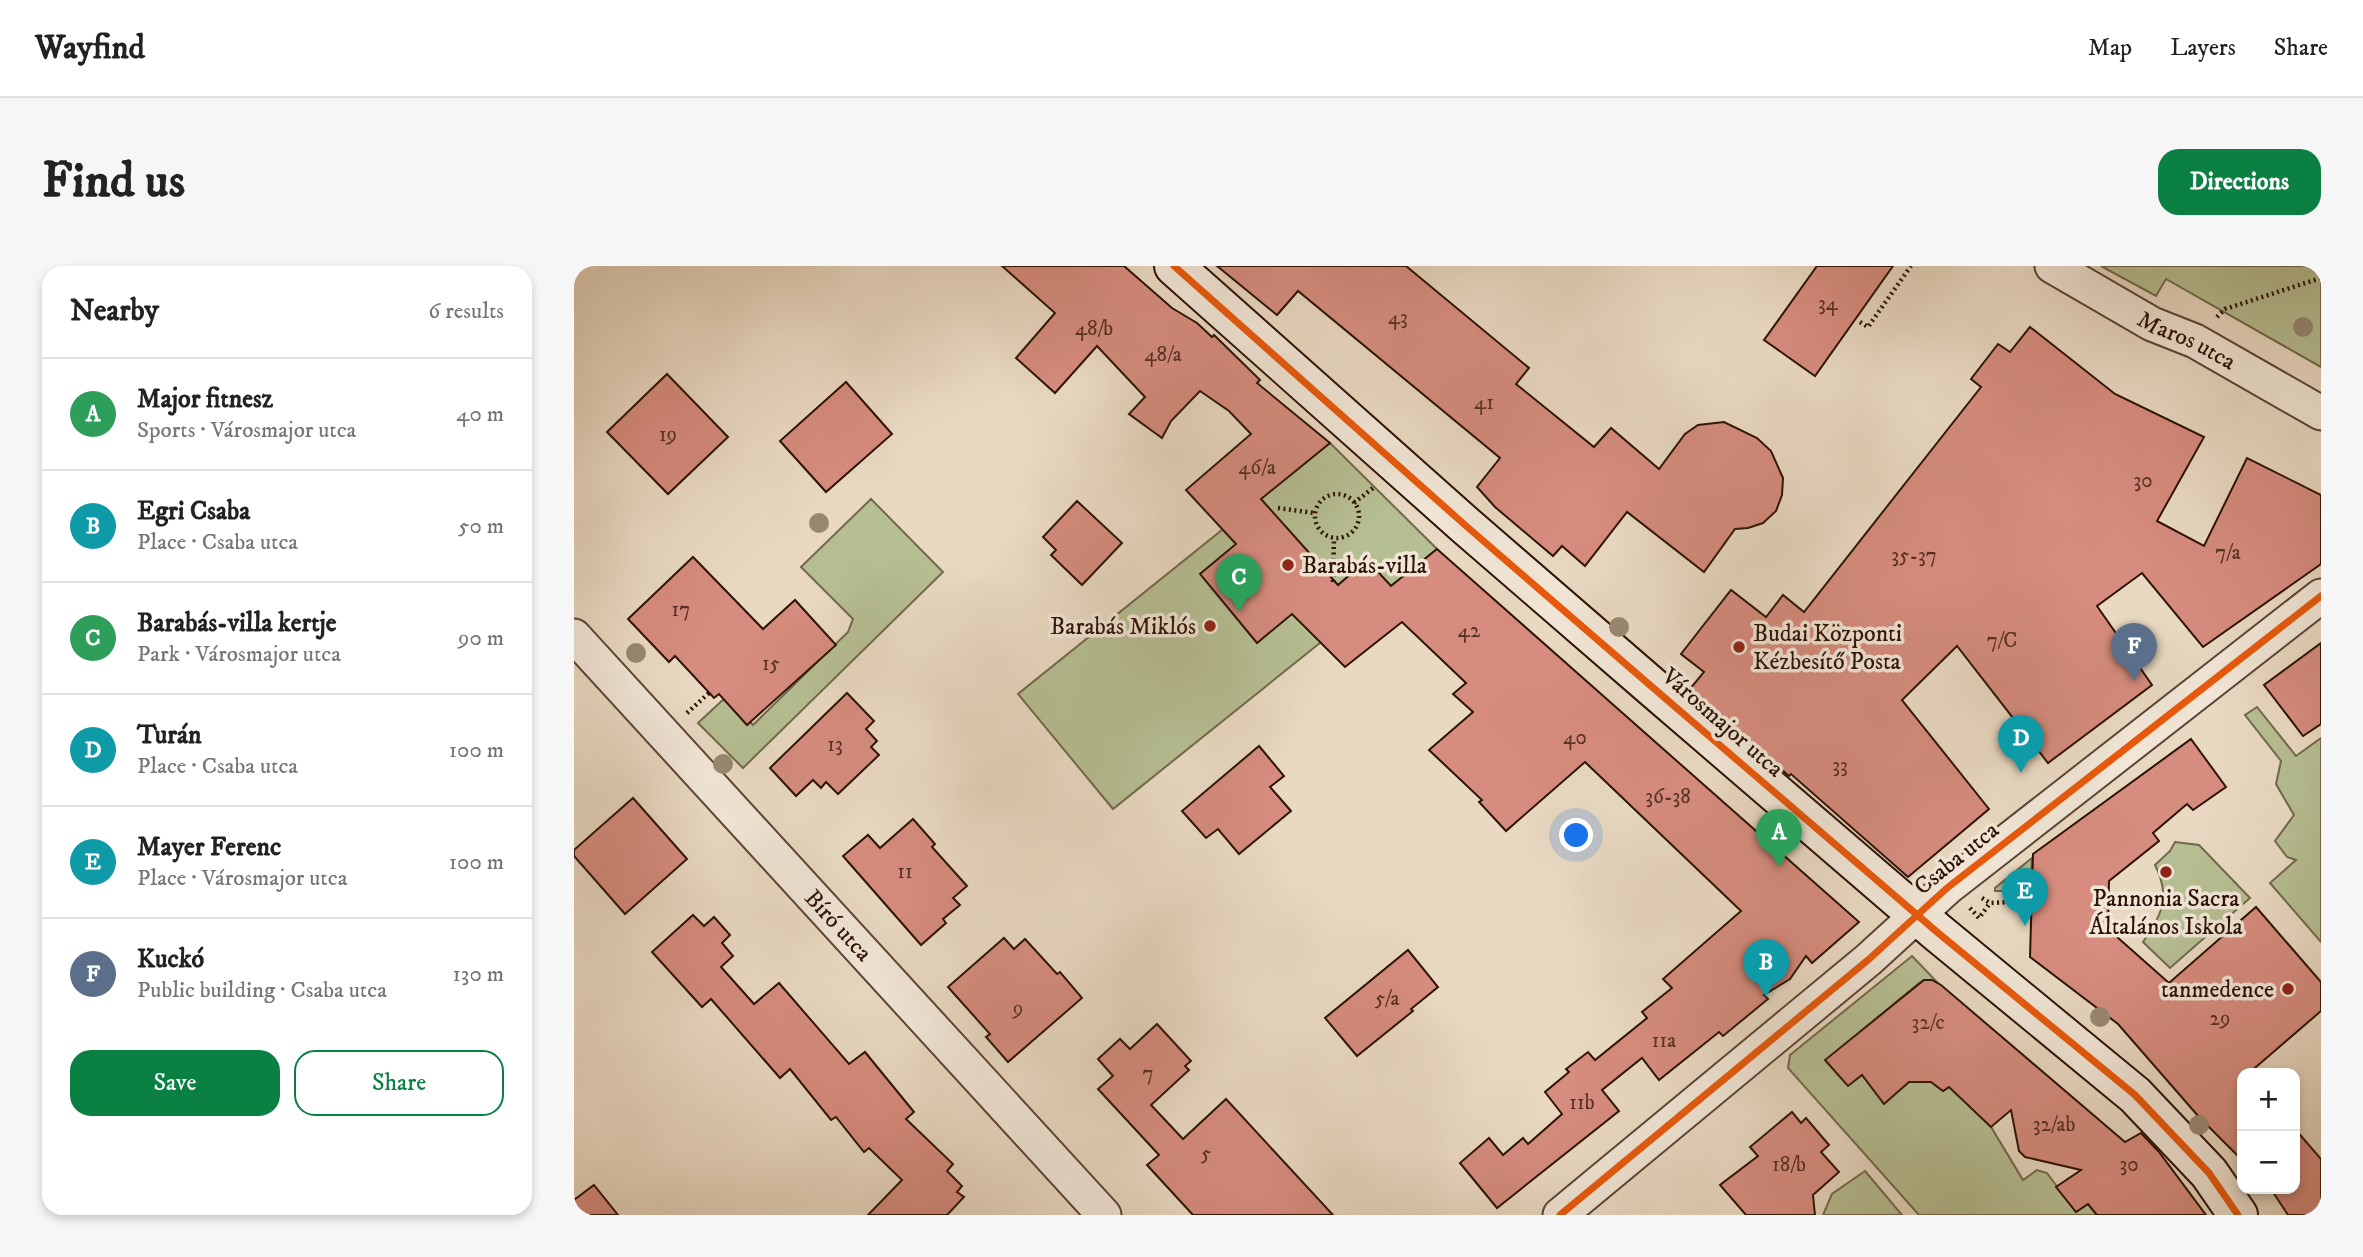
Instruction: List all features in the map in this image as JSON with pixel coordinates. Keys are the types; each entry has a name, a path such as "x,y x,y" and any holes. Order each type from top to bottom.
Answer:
{"street":[{"name":"Városmajor utca","path":"1174,266 1465,525 1917,915 2135,1095 2209,1173 2238,1215"},
{"name":"Maros utca","path":"2052,266 2152,324 2195,341 2321,413"},
{"name":"Csaba utca","path":"1560,1215 1882,949 1947,888 2321,596"},
{"name":"Bíró utca","path":"574,636 1104,1215"}],"path":[{"path":"1860,322 1868,327 1911,266"},
{"path":"2195,341 2225,309 2321,275 2318,266"},
{"path":"1354,503 1375,487"},
{"path":"1342,495 1354,503 1358,515 1355,527 1346,535 1334,537 1322,532 1315,520 1315,513 1317,506 1328,496 1342,495"},
{"path":"1278,508 1315,513"},
{"path":"1333,582 1334,537"},
{"path":"686,714 709,693"},
{"path":"1977,895 1990,904 2032,901"},
{"path":"1968,906 1979,918 1990,904"}],"green space":[{"path":"2101,266 2321,266 2321,367 2166,279 2156,296"},
{"path":"1330,443 1437,549 1113,809 1018,694"},
{"path":"871,499 943,572 743,768 698,723 726,697 753,725 848,632 853,619 801,567"},
{"path":"2257,707 2296,756 2321,738 2321,942 2270,883 2296,860 2287,857 2275,841 2294,815 2276,784 2281,761 2245,715"},
{"path":"2175,842 2199,845 2250,898 2170,968 2143,942 2162,905 2163,887 2155,865 2170,851"},
{"path":"2032,858 2030,891 1995,891 1995,888"},
{"path":"1912,956 1937,982 1924,980 1919,983 1826,1060 1848,1085 1862,1075 1884,1103 1909,1082 1931,1082 1943,1091 1950,1087 1991,1127 2023,1180 2037,1170 2047,1173 2076,1212 2088,1204 2097,1215 1919,1215 1788,1068 1790,1055"},
{"path":"1865,1171 1902,1215 1823,1215 1832,1194"}],"building":[{"path":"1002,266 1124,266 1172,308 1197,323 1212,337 1214,335 1260,380 1257,383 1330,443 1261,499 1338,585 1367,560 1391,586 1437,549 1859,922 1812,963 1806,956 1790,979 1764,995 1768,999 1723,1036 1719,1032 1659,1080 1642,1058 1602,1090 1619,1111 1497,1208 1460,1163 1489,1138 1503,1155 1523,1138 1528,1144 1562,1114 1545,1092 1569,1072 1566,1069 1588,1052 1595,1060 1647,1018 1642,1012 1672,988 1663,979 1741,911 1585,762 1506,831 1479,802 1482,800 1429,750 1473,712 1453,694 1466,683 1402,622 1345,667 1292,614 1257,643 1200,574 1236,544 1186,490 1251,434 1229,411 1200,391 1171,421 1162,438 1129,414 1145,397 1097,346 1055,393 1016,358 1055,313"},
{"path":"1217,266 1406,266 1529,368 1516,384 1594,447 1611,428 1659,469 1685,434 1698,425 1724,422 1757,438 1771,451 1783,478 1782,495 1776,511 1763,523 1735,529 1704,572 1627,512 1585,566 1562,546 1553,556 1495,507 1477,487 1500,458 1298,291 1277,315"},
{"path":"1817,266 1893,266 1815,376 1764,340"},
{"path":"2030,327 2115,394 2204,437 2157,521 2204,546 2247,458 2321,495 2321,564 2203,647 2142,573 2097,606 2152,685 2048,763 1957,646 1902,700 1989,809 1908,877 1791,774 1789,776 1689,690 1704,672 1681,654 1731,590 1766,617 1783,595 1804,612 1981,387 1971,379 1998,344 2010,352"},
{"path":"667,374 728,437 668,494 607,432"},
{"path":"846,382 892,434 826,492 780,441"},
{"path":"1077,501 1122,543 1082,585 1051,555 1056,550 1043,537"},
{"path":"693,557 763,629 795,600 836,645 747,725 719,694 714,698 675,656 669,662 628,619"},
{"path":"2321,643 2321,724 2303,736 2264,685"},
{"path":"847,693 874,721 866,729 877,741 871,747 879,755 838,794 826,782 821,788 813,780 796,796 770,768"},
{"path":"2191,739 2226,787 2193,810 2187,804 2153,833 2159,841 2109,881 2108,929 2169,983 2256,907 2321,982 2321,1011 2255,1068 2237,1068 2237,1155 2199,1117 2118,1024 2030,957 2033,854"},
{"path":"1259,746 1284,776 1270,787 1291,811 1239,854 1218,829 1206,838 1182,811"},
{"path":"633,798 687,859 625,914 574,856 574,850"},
{"path":"913,819 935,844 932,847 967,886 953,898 960,905 943,919 946,923 921,945 843,856 868,835 880,848"},
{"path":"693,915 704,926 714,917 730,935 722,943 733,956 721,967 754,1004 779,983 849,1064 865,1052 914,1112 906,1119 953,1164 947,1171 962,1186 957,1192 964,1197 947,1215 868,1215 902,1180 869,1148 864,1152 836,1117 831,1120 790,1069 780,1078 711,999 702,1007 652,952"},
{"path":"1004,938 1014,949 1025,939 1057,974 1060,972 1082,998 1008,1062 986,1037 990,1034 948,987"},
{"path":"1408,950 1438,987 1357,1056 1325,1018"},
{"path":"1924,980 1932,980 1941,985 2125,1142 2141,1133 2159,1152 2206,1215 2097,1215 2088,1204 2076,1212 2056,1187 2081,1170 2025,1157 2019,1151 2011,1110 1991,1127 1949,1087 1943,1091 1931,1082 1909,1082 1884,1104 1862,1075 1848,1086 1825,1060"},
{"path":"1157,1024 1191,1061 1185,1066 1189,1070 1151,1105 1183,1139 1226,1099 1333,1215 1193,1215 1147,1165 1159,1155 1098,1089 1113,1076 1098,1059 1120,1039 1130,1049"},
{"path":"1792,1112 1801,1123 1806,1118 1829,1145 1821,1152 1839,1172 1813,1195 1815,1215 1746,1215 1720,1185 1758,1156 1750,1147"},
{"path":"2300,1135 2321,1159 2321,1215 2288,1215 2274,1194 2300,1194"},
{"path":"594,1185 618,1215 574,1215 574,1200"}],"cycle path":[{"path":"1174,266 1651,686 1937,932 2135,1095 2209,1173 2238,1215"},
{"path":"1560,1215 1868,960 1947,888 2321,596"}],"place":[{"name":"Barabás-villa","path":"1288,565"},
{"name":"Barabás-villa kertje","path":"1239,612"},
{"name":"Barabás Miklós","path":"1210,626"},
{"name":"Budai Központi Kézbesítő Posta","path":"1739,647"},
{"name":"Kuckó","path":"2134,681"},
{"name":"Turán","path":"2021,773"},
{"name":"Major fitnesz","path":"1779,867"},
{"name":"Pannonia Sacra Általános Iskola","path":"2166,872"},
{"name":"Mayer Ferenc","path":"2025,926"},
{"name":"tanmedence","path":"2288,989"},
{"name":"Egri Csaba","path":"1766,997"}]}
